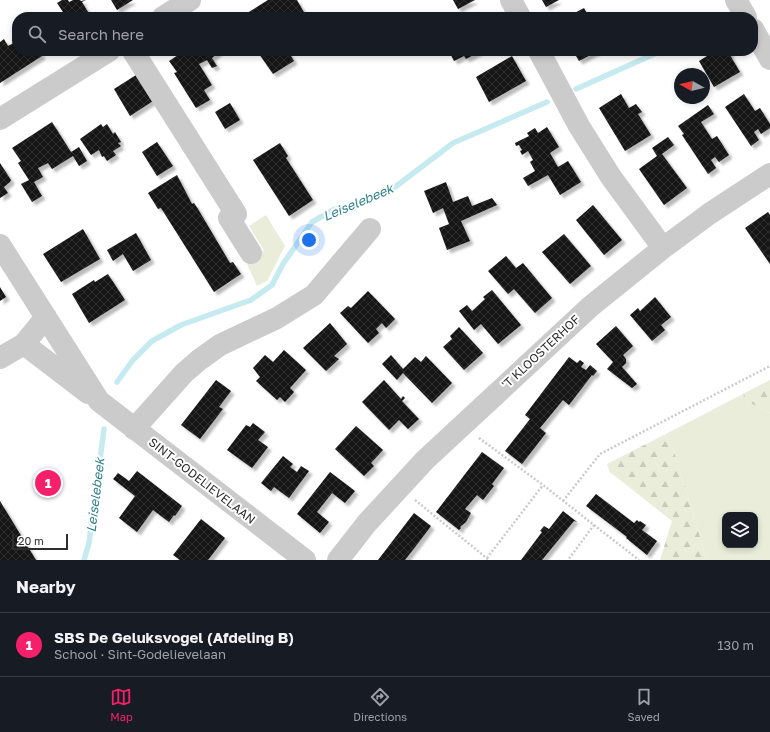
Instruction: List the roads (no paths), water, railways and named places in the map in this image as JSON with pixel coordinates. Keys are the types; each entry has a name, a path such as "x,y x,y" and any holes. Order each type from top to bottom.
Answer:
{"street":[{"path":"171,12 190,0"},
{"path":"511,0 517,12"},
{"path":"736,0 745,12"},
{"path":"758,31 770,59"},
{"path":"0,119 101,56"},
{"path":"136,56 236,214 228,218 251,253"},
{"path":"542,56 580,126 607,170 663,248"},
{"name":"'T KLOOSTERHOF","path":"338,560 367,523 425,460 591,306 663,248 709,214 770,174"},
{"path":"134,429 184,373 198,360 220,345 277,318 314,295 370,229"},
{"name":"SINT-GODELIEVELAAN","path":"0,245 99,401"},
{"path":"0,358 24,344 46,317"},
{"name":"SINT-GODELIEVELAAN","path":"24,344 305,560"}],"waterway":[{"name":"Leiselebeek","path":"576,89 650,56"},
{"name":"Leiselebeek","path":"117,382 133,360 152,341 181,325 251,300 272,285 283,264 312,222 333,210 374,198 395,187 453,143 547,102"},
{"name":"Leiselebeek","path":"84,560 89,543 104,429"}],"place":[{"name":"SBS De Geluksvogel (Afdeling B)","path":"48,483"}]}
